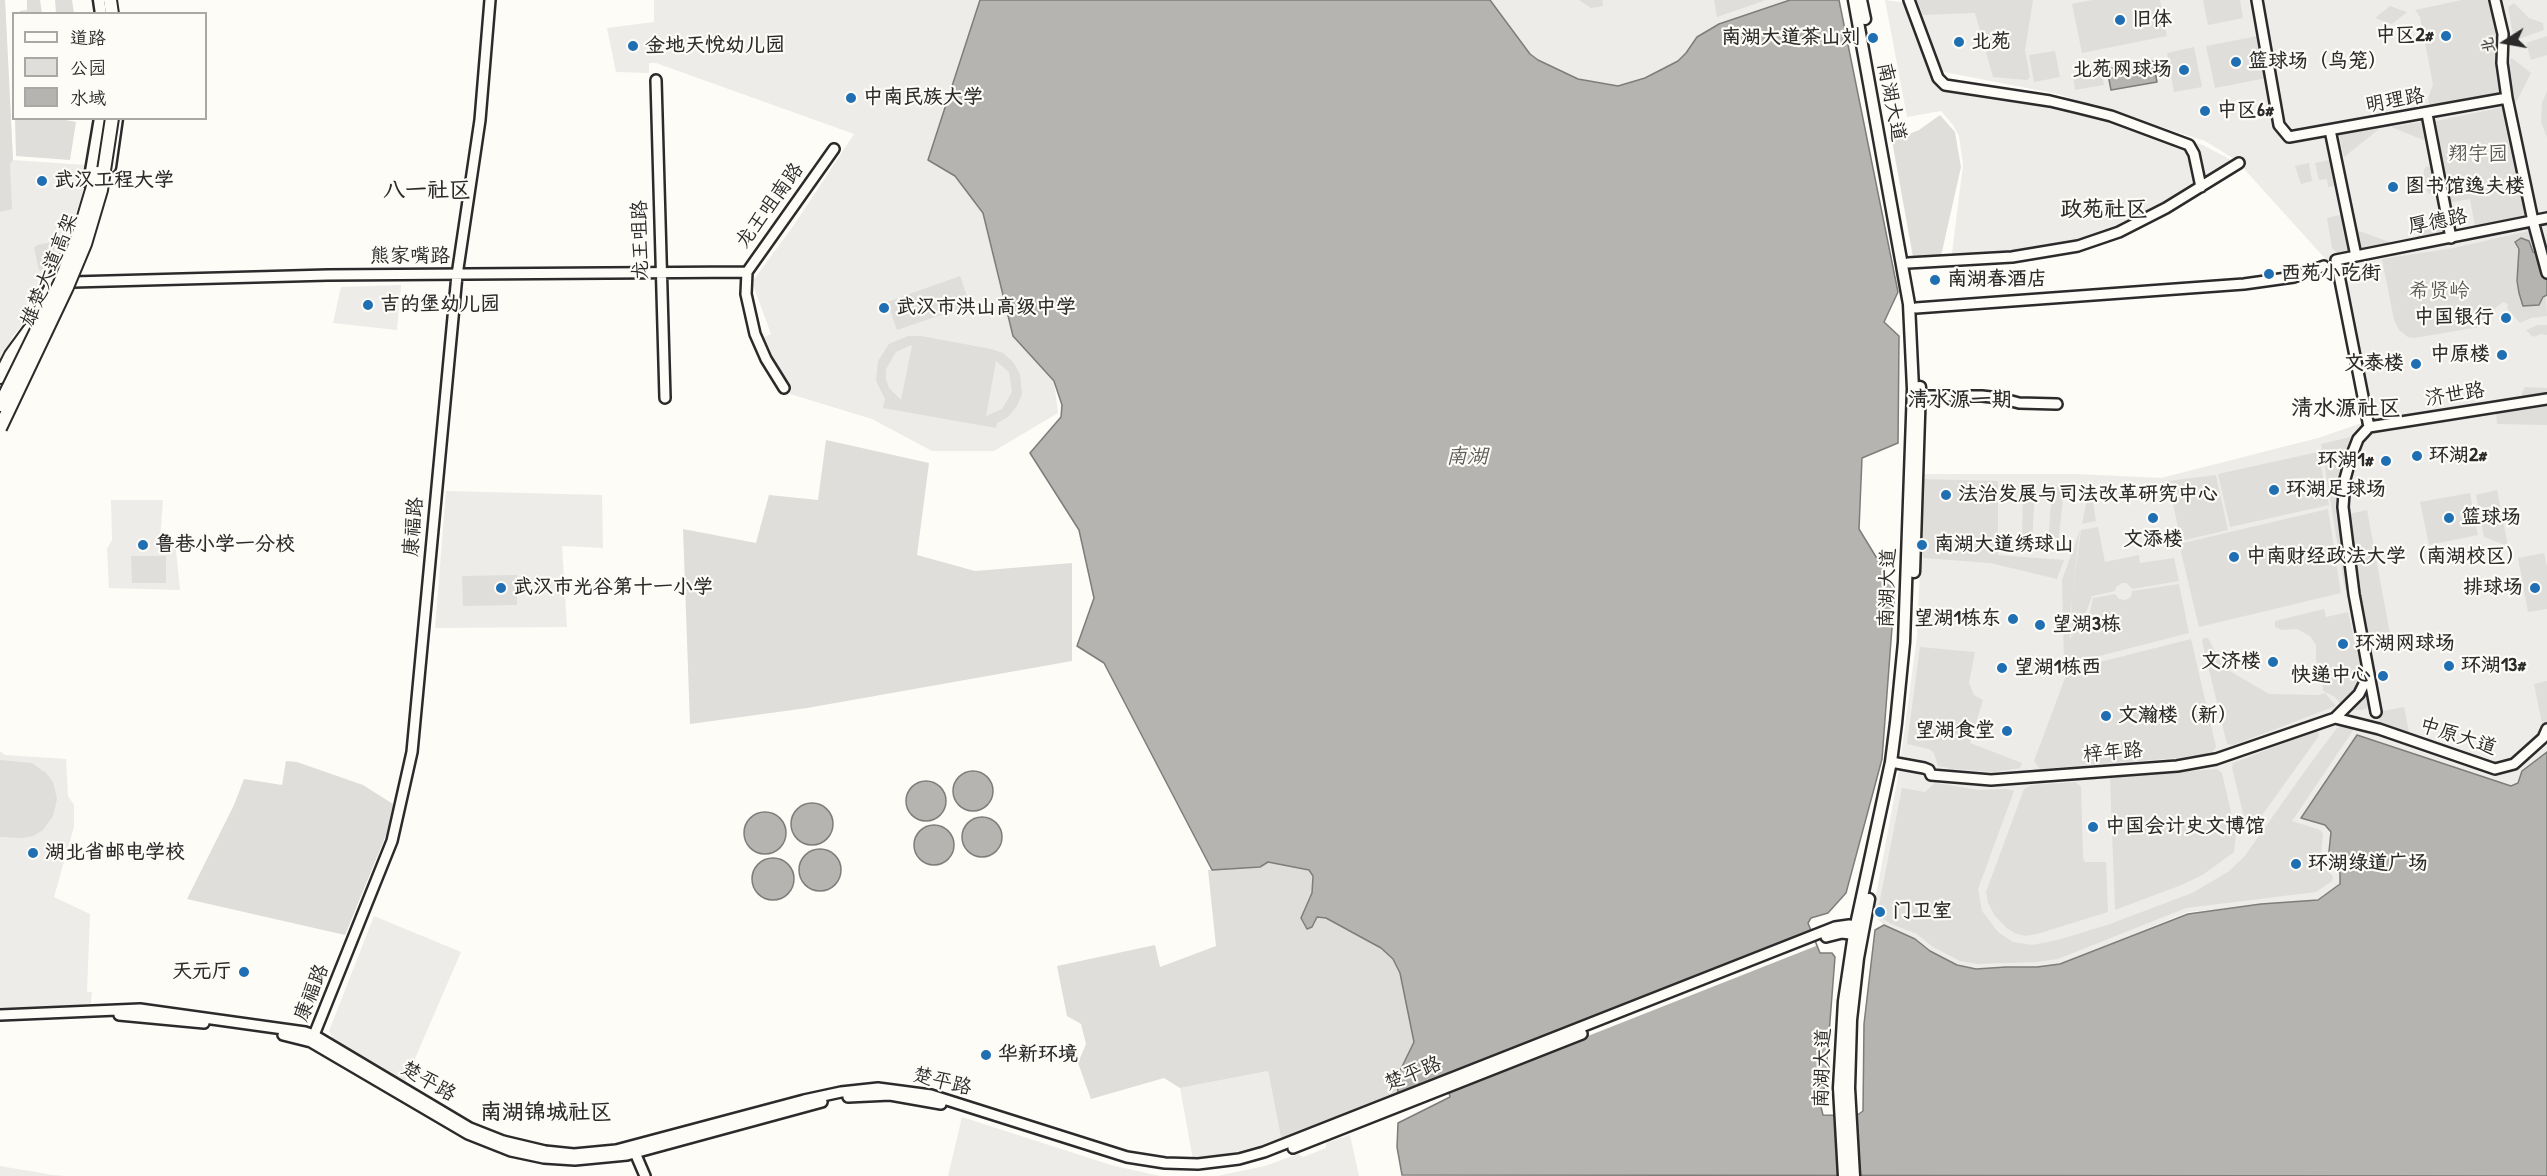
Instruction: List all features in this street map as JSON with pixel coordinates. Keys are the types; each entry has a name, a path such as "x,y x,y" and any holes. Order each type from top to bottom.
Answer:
{"highway":[{"name":"雄楚大道高架","path":"0,405 60,283 78,237 96,178 105,120"},
{"name":"雄楚大道高架","path":"0,428 85,244 101,190 114,120"},
{"path":"0,376 11,355 30,329"}],"main road":[{"name":"南湖大道","path":"1854,0 1909,304 1912,388 1905,631 1894,762"},
{"name":"南湖大道","path":"1844,1176 1845,1116 1859,931 1894,762 1911,642 1920,396 1916,308 1861,0"},
{"path":"0,395 60,268 83,207 96,151 100,120"},
{"path":"0,436 73,282 99,212 109,176 114,120"},
{"path":"83,207 91,199 99,205 99,212"},
{"name":"南湖大道","path":"1845,1116 1854,1176"}],"street":[{"name":"康福路","path":"313,1038 392,841 412,752 457,275 480,120 490,0"},
{"path":"1909,0 1938,78 1945,86 2050,101 2079,108 2111,116 2189,145 2194,154 2200,187"},
{"name":"明理路","path":"2256,0 2279,124 2289,137 2507,98"},
{"path":"2495,0 2503,31 2502,63 2507,98 2533,221 2547,273"},
{"name":"龙王咀路","path":"656,80 665,398"},
{"path":"2427,114 2451,238"},
{"path":"2330,130 2356,256"},
{"name":"龙王咀南路","path":"784,388 754,334 746,294 747,272 834,149"},
{"path":"1908,264 2012,257 2078,246 2119,232 2166,208 2239,163"},
{"name":"厚德路","path":"2369,426 2336,260 2547,218"},
{"path":"1916,308 2224,286 2294,277 2324,266"},
{"name":"熊家嘴路","path":"73,282 328,275 747,272"},
{"path":"1920,396 1982,396 2019,403 2057,404"},
{"name":"济世路","path":"2369,426 2547,399"},
{"path":"2369,426 2358,439 2351,458 2345,479 2343,507 2348,550 2376,712"},
{"path":"2335,718 2359,694 2368,674"},
{"name":"梓年路","path":"1894,762 1924,768 1929,770 1931,775 1991,780 2177,766 2216,759 2335,718"},
{"name":"中原大道","path":"2335,718 2379,729 2496,769 2514,764 2543,738 2547,729"},
{"name":"楚平路","path":"0,1015 140,1009 313,1038 468,1134 511,1150 544,1158 575,1160 634,1150 828,1100 879,1095 943,1104 1126,1162 1175,1170 1208,1169 1249,1163 1842,926 1859,931"},
{"name":"楚平路","path":"0,1021 114,1014 141,1015 313,1038"},
{"path":"634,1150 645,1176"}],"shaded area":[{"name":"武汉工程大学","path":"0,0 5,0 13,160 85,165 82,196 54,273 38,306 13,336 0,365"},
{"name":"武汉市洪山高级中学","path":"654,0 980,0 928,160 955,176 983,213 1013,336 1054,381 1058,413 994,451 932,451 872,419 790,394 764,337 771,334 752,282 794,225 854,134 656,63 649,63 649,73 616,72 607,28 654,22"},
{"path":"1490,0 1790,0 1719,24 1697,37 1678,61 1645,78 1618,86 1578,79 1538,60 1530,54"},
{"path":"1885,0 1907,3 1936,72 1948,83 2058,98 2203,145 2233,161 2234,168 2166,208 2078,246 1951,261 1963,165 1959,136 1941,111 1907,117"},
{"name":"中南财经政法大学（南湖校区）","path":"1913,0 2547,0 2547,752 2522,771 2518,783 2511,786 2357,735 2302,818 2325,825 2331,832 2328,861 2340,873 2340,884 2318,900 2188,912 2060,964 1976,969 1957,965 1930,951 1915,939 1884,925 1875,917 1873,912 1899,771 1917,636 1924,474 2077,474 2161,478 2318,438 2362,423 2330,264 2236,160 2205,141 2058,94 1939,71"},
{"name":"吉的堡幼儿园","path":"401,285 397,330 333,323 341,287"},
{"name":"武汉市光谷第十一小学","path":"446,491 602,495 603,548 562,546 567,627 435,628"},
{"name":"鲁巷小学一分校","path":"111,500 163,500 160,540 175,540 180,590 109,588 107,549 112,540"},
{"path":"0,751 5,755 66,759 68,796 74,805 74,827 54,897 90,914 87,992 92,992 91,1004 0,1012"},
{"path":"374,916 461,952 404,1084 335,1043 329,1031"},
{"path":"1268,1071 1282,1143 1193,1160 1180,1088"},
{"path":"962,1117 1111,1165 1160,1176 948,1176"},
{"path":"1350,1135 1359,1176 1217,1176 1265,1166 1298,1154 1303,1157 1326,1148 1326,1143"},
{"path":"0,1166 53,1175 65,1176 0,1176"}],"green space":[{"path":"0,0 5,0 13,160 10,164 12,209 0,212"},
{"path":"27,0 40,0 42,12 20,12 27,10"},
{"path":"55,0 72,0 74,12 56,12"},
{"path":"1579,0 1602,0 1603,6 1591,8"},
{"path":"1714,0 1766,0 1717,17"},
{"path":"1917,0 2033,0 2025,50 2030,77 2027,80 1993,77 1975,13 1923,15"},
{"name":"旧体","path":"2092,0 2160,0 2167,36 2082,53 2072,4"},
{"path":"2203,0 2240,0 2243,18 2208,25"},
{"path":"2462,0 2491,0 2500,42 2495,61 2501,96 2431,110 2428,99 2433,84 2420,17 2415,10"},
{"path":"2514,3 2529,18 2543,23 2544,30 2519,39 2513,35 2508,7"},
{"path":"2390,6 2407,12 2392,24 2375,18"},
{"name":"篮球场（鸟笼）","path":"2258,36 2267,78 2215,88 2206,46"},
{"path":"2547,36 2547,55 2531,60 2526,43"},
{"name":"北苑网球场","path":"2194,47 2202,87 2174,92 2167,53"},
{"path":"2055,51 2060,77 2034,82 2029,55"},
{"path":"2512,58 2531,73 2516,103 2510,77 2509,61"},
{"path":"2101,69 2104,85 2075,90 2073,75"},
{"path":"2547,91 2547,137 2541,122 2542,103"},
{"name":"翔宇园","path":"2504,107 2514,131 2531,220 2476,232 2470,199 2447,203 2431,122"},
{"path":"1940,115 1955,132 1961,167 1941,256 1913,257 1892,141 1919,130"},
{"path":"15,120 76,122 70,160 16,156"},
{"path":"2427,121 2431,143 2391,127"},
{"path":"2379,129 2344,157 2339,135"},
{"path":"2333,159 2338,185 2328,187 2327,179 2319,180 2315,163"},
{"path":"2309,163 2312,181 2301,184 2295,166"},
{"path":"2427,166 2434,169 2438,188 2433,195 2428,193 2423,181 2424,169"},
{"path":"2443,212 2448,236 2410,243"},
{"path":"2344,214 2352,253 2339,255 2332,248 2327,218"},
{"path":"2356,230 2362,232 2398,245 2361,252"},
{"name":"希贤岭","path":"2529,231 2534,252 2526,238 2515,242 2519,249 2516,282 2523,306 2539,305 2546,295 2547,316 2531,318 2520,323 2507,308 2508,304 2503,302 2488,314 2479,327 2414,338 2408,337 2399,330 2394,320 2382,259 2453,248"},
{"path":"58,241 46,269 39,270 34,248 37,245"},
{"path":"960,276 970,305 897,330 887,302"},
{"path":"2538,325 2547,325 2547,335 2541,334 2533,337 2526,330"},
{"path":"908,336 921,336 1003,353 1013,362 1020,374 1022,394 1017,406 1008,417 997,423 996,428 883,408 885,399 876,381 878,361 889,344","holes":["912,346 901,400 889,388 886,369 896,352","996,361 1009,372 1012,392 1002,409 986,416"]},
{"path":"2525,387 2547,388 2547,395 2523,399 2522,393"},
{"path":"2547,404 2547,425 2497,424 2496,411"},
{"path":"2355,436 2343,469 2340,491 2342,540 2348,590 2345,590 2321,444"},
{"path":"826,440 929,463 917,555 975,571 1072,563 1072,661 807,708 690,724 683,529 756,543 769,495 818,500"},
{"name":"环湖足球场","path":"2318,452 2329,505 2230,527 2218,474"},
{"path":"2216,475 2228,530 2181,541 2168,481"},
{"path":"1922,479 1998,481 1998,555 2064,560 2057,579 1990,563 1923,558"},
{"path":"2090,484 2096,521 2082,524"},
{"path":"2023,487 2035,487 2032,545 2022,544"},
{"path":"2052,487 2064,487 2058,546 2048,546"},
{"name":"篮球场","path":"2497,490 2508,546 2484,537 2476,495"},
{"name":"篮球场","path":"2470,493 2478,535 2429,545 2420,502"},
{"path":"2328,509 2341,593 2199,627 2179,544"},
{"path":"2367,510 2391,639 2368,644 2347,523 2349,514"},
{"path":"2098,527 2105,562 2139,555 2140,563 2174,558 2179,581 2132,589 2127,583 2122,583 2116,587 2115,591 2092,596 2087,610 2071,637 2071,599 2070,639 2090,612 2093,598 2115,594 2119,599 2125,600 2131,597 2132,591 2179,584 2189,633 2064,665 2062,580 2080,530 2072,596 2081,530"},
{"name":"排球场","path":"2544,553 2547,567 2547,609 2528,612 2518,558"},
{"path":"131,556 166,556 166,583 132,583"},
{"path":"517,575 517,605 463,606 462,576"},
{"path":"2324,609 2326,617 2348,612 2364,683 2342,706 2335,697 2323,691 2321,671 2316,660 2316,645 2310,636 2297,629 2281,630 2275,627 2275,621"},
{"path":"2208,638 2223,667 2269,694 2318,695 2325,693 2336,706 2233,745 2227,744 2202,641"},
{"path":"2191,639 2216,747 2214,750 2208,754 2176,758 2040,769 2034,761 2068,670"},
{"path":"1920,647 1975,652 1969,683 1974,695 1983,700 1970,743 2022,763 2020,768 1994,772 1938,766 1934,753 1929,749 1907,744"},
{"path":"2547,681 2547,727 2544,733 2534,684"},
{"path":"2367,683 2370,707 2362,710 2346,710"},
{"path":"2404,707 2410,737 2380,726 2378,712"},
{"path":"2343,725 2354,729 2292,821 2320,830 2323,834 2320,865 2333,876 2332,881 2316,892 2186,908 2058,959 2037,962 1977,964 1960,961 1933,947 1917,934 1891,924 1877,915 1902,788 1925,792 1935,783 1979,790 2014,791 1978,889 1982,911 1998,932 2013,942 2032,945 2058,940 2110,924 2192,893 2228,872 2244,857 2337,728"},
{"path":"2318,731 2319,736 2257,822 2250,824 2245,821 2232,768 2233,763"},
{"path":"0,760 32,763 46,773 53,782 57,799 53,816 43,830 33,836 0,837"},
{"path":"286,761 297,762 363,785 393,804 386,835 345,935 187,899 234,805 244,779 282,785"},
{"path":"2217,769 2222,773 2236,834 2234,852 2204,874 2184,884 2115,910 2110,778"},
{"path":"2076,782 2081,787 2083,858 2085,862 2106,862 2108,912 2037,934 2025,936 2015,933 1995,916 1988,903 1986,892 2024,789 2032,785"},
{"path":"1268,862 1305,868 1312,873 1312,893 1301,918 1307,929 1322,916 1381,948 1393,959 1400,973 1414,1042 1397,1077 1398,1094 1282,1143 1268,1071 1180,1088 1164,1078 1091,1099 1078,1063 1086,1044 1081,1024 1067,1016 1057,966 1155,945 1160,967 1216,946 1208,870 1260,867"}],"water":[{"name":"南湖","path":"980,0 1490,0 1530,54 1538,60 1578,79 1618,86 1645,78 1678,61 1697,37 1719,24 1790,0 1839,0 1898,292 1884,322 1899,336 1898,443 1862,458 1859,529 1895,588 1882,759 1846,893 1828,913 1811,918 1808,923 1820,953 1832,953 1835,957 1825,1085 1820,1103 1823,1115 1856,1116 1863,1111 1864,1024 1875,930 1884,925 1915,939 1930,951 1957,965 1976,969 2037,967 2060,964 2188,914 2261,904 2318,900 2340,884 2340,873 2328,861 2331,832 2325,825 2301,818 2357,735 2511,786 2518,783 2522,771 2547,752 2547,1176 1402,1175 1397,1147 1398,1123 1450,1097 1445,1076 1398,1094 1397,1077 1414,1042 1400,973 1393,959 1381,948 1326,918 1317,917 1312,927 1307,929 1301,918 1312,893 1313,876 1309,870 1268,862 1260,867 1212,870 1104,663 1077,646 1094,598 1079,530 1030,453 1061,417 1062,405 1054,381 1013,336 983,213 955,176 928,160"},
{"path":"2153,61 2157,82 2111,90 2107,69"},
{"path":"2521,238 2529,241 2533,252 2547,255 2547,295 2543,297 2539,305 2523,306 2519,293 2517,281 2519,249 2515,242"},
{"path":"973,771 981,772 987,777 992,783 992,799 987,805 981,810 973,811 965,810 959,805 954,799 953,791 954,783 959,777 965,772"},
{"path":"926,781 934,782 940,787 945,793 945,809 940,815 934,820 926,821 918,820 912,815 907,809 906,801 907,793 912,787 918,782"},
{"path":"812,803 827,809 833,824 827,839 812,845 797,839 791,824 797,809"},
{"path":"765,812 780,818 786,833 780,848 765,854 750,848 744,833 750,818"},
{"path":"982,817 990,818 996,823 1001,829 1001,845 996,851 990,856 982,857 974,856 968,851 963,845 962,837 963,829 968,823 974,818"},
{"path":"934,825 948,831 954,845 948,859 934,865 920,859 914,845 920,831"},
{"path":"820,849 828,850 835,855 840,862 840,878 835,885 828,890 820,891 812,890 805,885 800,878 799,870 800,862 805,855 812,850"},
{"path":"773,858 781,859 788,864 793,871 793,887 788,894 781,899 773,900 765,899 758,894 753,887 752,879 753,871 758,864 765,859"}],"pier":[{"path":"1811,932 1816,946 1446,1092 1395,1095"}],"place":[{"name":"旧体","path":"2120,20"},
{"name":"中区2#","path":"2446,36"},
{"name":"南湖大道茶山刘","path":"1873,38"},
{"name":"北苑","path":"1959,42"},
{"name":"金地天悦幼儿园","path":"633,46"},
{"name":"篮球场（鸟笼）","path":"2236,62"},
{"name":"北苑网球场","path":"2184,70"},
{"name":"中南民族大学","path":"851,98"},
{"name":"中区6#","path":"2205,111"},
{"name":"武汉工程大学","path":"42,181"},
{"name":"图书馆逸夫楼","path":"2393,187"},
{"name":"西苑小吃街","path":"2269,274"},
{"name":"南湖春酒店","path":"1935,280"},
{"name":"吉的堡幼儿园","path":"368,305"},
{"name":"武汉市洪山高级中学","path":"884,308"},
{"name":"中国银行","path":"2506,318"},
{"name":"中原楼","path":"2502,355"},
{"name":"文泰楼","path":"2416,364"},
{"name":"环湖2#","path":"2417,456"},
{"name":"环湖1#","path":"2386,461"},
{"name":"环湖足球场","path":"2274,490"},
{"name":"法治发展与司法改革研究中心","path":"1946,495"},
{"name":"文添楼","path":"2153,518"},
{"name":"篮球场","path":"2449,518"},
{"name":"鲁巷小学一分校","path":"143,545"},
{"name":"南湖大道绣球山","path":"1922,545"},
{"name":"中南财经政法大学（南湖校区）","path":"2234,557"},
{"name":"武汉市光谷第十一小学","path":"501,588"},
{"name":"排球场","path":"2535,588"},
{"name":"望湖1栋东","path":"2013,619"},
{"name":"望湖3栋","path":"2040,625"},
{"name":"环湖网球场","path":"2343,644"},
{"name":"文济楼","path":"2273,662"},
{"name":"环湖13#","path":"2449,666"},
{"name":"望湖1栋西","path":"2002,668"},
{"name":"快递中心","path":"2383,676"},
{"name":"文瀚楼（新）","path":"2106,716"},
{"name":"望湖食堂","path":"2007,731"},
{"name":"中国会计史文博馆","path":"2093,827"},
{"name":"湖北省邮电学校","path":"33,853"},
{"name":"环湖绿道广场","path":"2296,864"},
{"name":"门卫室","path":"1880,912"},
{"name":"天元厅","path":"244,972"},
{"name":"华新环境","path":"986,1055"}],"district":[{"name":"八一社区","path":"427,191"},
{"name":"政苑社区","path":"2104,210"},
{"name":"清水源一期","path":"1960,400"},
{"name":"清水源社区","path":"2346,409"},
{"name":"南湖锦城社区","path":"546,1113"}]}
